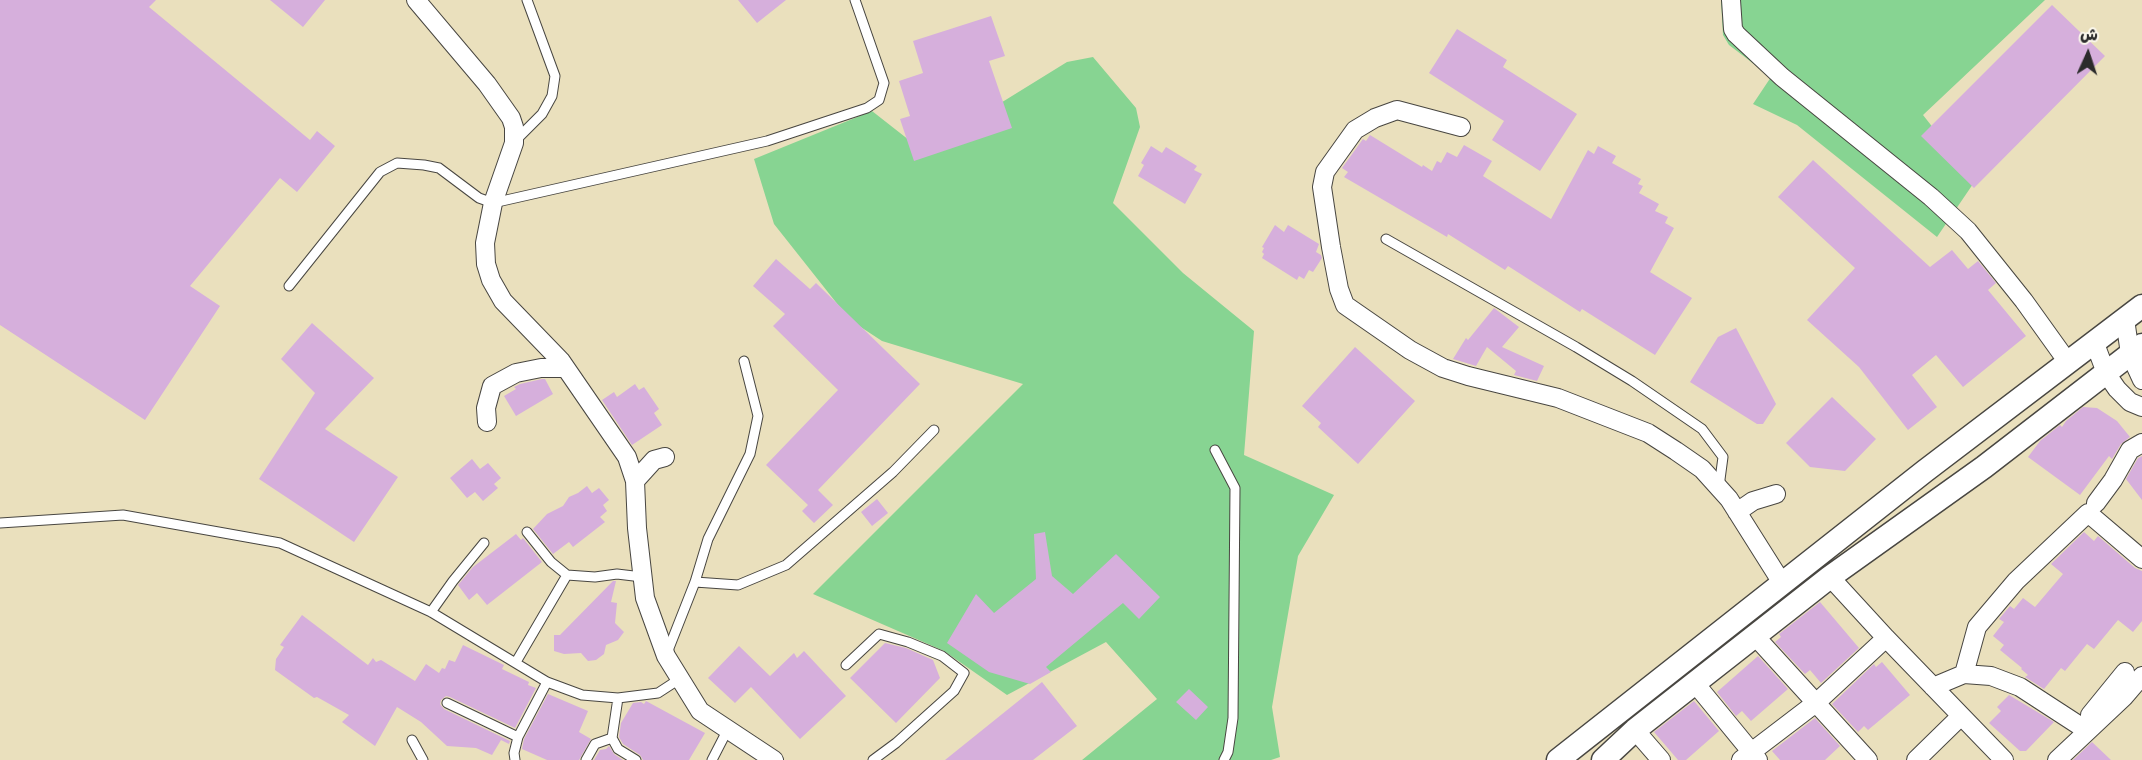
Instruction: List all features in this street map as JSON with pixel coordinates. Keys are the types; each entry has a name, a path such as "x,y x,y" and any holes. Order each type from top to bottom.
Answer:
{"street":[{"path":"416,0 487,84 511,118 514,127 513,143 493,203 485,243 486,264 502,301 566,368 627,457 635,481 637,528 645,598 666,656 700,711 774,760"},
{"path":"1731,0 1733,29 1736,34 1782,77 1931,197 1968,231 2018,293 2067,361"},
{"path":"1461,127 1397,110 1376,118 1355,130 1325,172 1322,187 1331,247 1339,289 1345,305 1410,350 1443,368 1558,398 1648,433 1702,469 1719,487 1782,583"},
{"path":"1558,760 2067,361 2134,312"},
{"path":"2134,312 2136,349 2142,380"},
{"path":"2094,341 2106,373 2130,402 2142,407"},
{"path":"1603,760 1635,730 1694,682 1830,577 1984,467 2136,349"},
{"path":"487,422 486,408 492,386 516,373 541,368 566,368"},
{"path":"2096,503 2113,480 2131,443"},
{"path":"635,481 654,459 665,457"},
{"path":"1737,512 1753,501 1776,494"},
{"path":"1964,674 1977,627 2016,581 2088,513 2142,559"},
{"path":"1830,577 2004,760"},
{"path":"1755,636 1817,702 1865,759"},
{"path":"1694,682 1750,757 1817,702 1886,638"},
{"path":"1933,687 1964,674 1991,676 2020,687 2080,726"},
{"path":"2048,760 2134,674"},
{"path":"2057,760 2124,697 2134,674"},
{"path":"1916,760 1961,716"},
{"path":"1635,730 1661,760"}],"lane":[{"path":"513,143 542,114 552,96 555,75 527,0"},
{"path":"289,286 380,172 397,163 439,168 479,198 493,203 767,141 867,108 879,100 884,83 855,0"},
{"path":"1386,240 1576,347 1632,381 1702,429 1723,457 1719,487"},
{"path":"666,656 695,582 708,539 750,453 758,416 744,361"},
{"path":"695,582 738,585 786,565 893,472 934,430"},
{"path":"1215,450 1235,488 1233,718 1228,752 1224,760"},
{"path":"0,523 123,515 280,543 431,612 547,682 582,695 618,698 658,693 681,678"},
{"path":"526,532 551,562 567,575 595,577 617,574 642,577"},
{"path":"431,612 484,543"},
{"path":"516,662 567,575"},
{"path":"846,665 879,634 908,642 942,656 964,673 954,692 873,760"},
{"path":"515,760 514,753 518,736 547,682"},
{"path":"618,698 612,738 618,749 636,760"},
{"path":"447,703 518,736"},
{"path":"712,760 728,729"},
{"path":"586,760 595,744 612,738"},
{"path":"412,740 423,760"}],"green space":[{"path":"1721,0 2045,0 1923,115 1975,181 1937,237 1797,125 1753,104 1771,77 1729,45 1723,35"},
{"path":"1093,57 1136,108 1140,127 1113,203 1183,273 1254,331 1244,455 1334,495 1298,556 1272,707 1280,757 1271,760 1082,760 1157,699 1106,642 1007,695 944,651 813,594 1023,384 882,341 850,320 774,224 754,159 872,111 923,151 1067,62"}],"building":[{"path":"0,0 156,0 149,7 310,140 317,131 335,146 297,192 280,178 190,286 220,306 145,420 0,325"},
{"path":"270,0 325,0 303,27"},
{"path":"738,0 786,0 757,23"},
{"path":"2052,5 2105,56 1974,188 1921,136"},
{"path":"991,16 1005,56 989,61 1012,128 914,161 900,119 910,116 899,81 923,73 913,41"},
{"path":"1457,29 1507,60 1503,67 1577,114 1540,171 1492,140 1504,121 1429,73"},
{"path":"1370,135 1432,171 1437,161 1441,163 1447,152 1457,157 1464,145 1492,161 1483,176 1551,219 1588,150 1594,154 1598,146 1616,156 1612,163 1641,179 1638,184 1643,186 1639,193 1659,204 1655,211 1668,217 1665,223 1674,228 1650,272 1692,298 1655,355 1582,309 1580,312 1508,266 1505,270 1448,234 1447,237 1344,177 1348,172 1342,168 1363,139 1366,141"},
{"path":"1151,146 1162,153 1166,147 1197,166 1194,170 1202,174 1185,204 1138,176 1144,165 1141,163"},
{"path":"1813,160 1930,267 1952,250 1968,269 1978,261 1996,283 1988,290 2026,336 1963,387 1936,355 1912,375 1937,407 1908,430 1859,367 1807,320 1855,268 1778,197"},
{"path":"1275,225 1284,232 1288,225 1319,244 1316,252 1322,258 1313,272 1309,270 1304,279 1299,276 1297,280 1262,258 1264,248 1262,247"},
{"path":"776,259 810,289 816,283 920,384 818,490 833,505 814,523 802,511 808,505 766,465 838,390 773,326 785,314 753,286"},
{"path":"1494,308 1519,327 1502,347 1544,366 1537,381 1514,375 1516,371 1487,347 1476,366 1453,359 1466,338 1468,340"},
{"path":"312,323 374,378 325,429 398,477 354,542 259,479 315,393 281,359"},
{"path":"1736,328 1776,404 1763,424 1757,424 1690,382 1718,337"},
{"path":"1355,347 1415,401 1358,464 1318,427 1321,423 1302,406"},
{"path":"545,379 553,394 516,416 504,396 520,384"},
{"path":"635,384 639,390 644,387 659,409 654,413 662,425 632,445 602,400 614,392 617,397"},
{"path":"1832,397 1876,439 1845,471 1810,467 1786,443"},
{"path":"2083,407 2097,408 2117,421 2130,437 2121,444 2112,459 2109,456 2080,495 2028,457 2040,441 2060,425 2062,427"},
{"path":"2142,456 2142,500 2126,479 2138,458"},
{"path":"472,459 480,469 488,463 501,478 494,484 498,488 483,501 475,492 467,498 450,478"},
{"path":"587,486 592,493 599,488 609,500 603,505 607,511 600,517 605,522 573,547 569,542 553,554 533,529 547,514 563,506 569,497"},
{"path":"877,499 888,513 872,526 861,512"},
{"path":"1045,532 1052,576 1073,594 1116,554 1160,597 1139,619 1123,603 1046,667 1051,672 1030,684 989,672 947,643 976,594 994,613 1036,579 1034,534"},
{"path":"2084,532 2094,541 2098,536 2135,568 2142,571 2142,621 2133,632 2118,620 2094,649 2087,644 2065,671 2061,668 2044,689 2025,677 2028,675 2000,650 2004,645 1993,636 2004,622 1999,619 2010,606 2014,609 2023,598 2035,607 2063,574 2051,564"},
{"path":"516,534 521,540 523,538 542,562 487,605 477,593 469,600 458,585 473,567"},
{"path":"613,581 616,581 611,602 617,603 615,623 624,632 618,640 606,645 604,654 596,660 588,661 581,653 564,654 554,651 554,635 560,635"},
{"path":"1820,602 1859,648 1821,683 1810,670 1805,674 1775,642 1781,637 1779,634"},
{"path":"302,615 368,665 373,658 376,662 381,660 415,681 426,664 439,673 442,668 445,669 449,660 455,662 463,645 504,665 502,669 529,682 528,685 536,688 515,728 450,697 446,696 441,700 440,704 444,709 510,741 509,744 501,740 492,755 476,748 447,746 421,722 397,707 375,746 342,722 349,715 317,697 314,698 275,670 276,659 284,647 280,645"},
{"path":"885,643 906,648 933,660 940,678 896,723 850,678"},
{"path":"739,646 770,676 794,653 797,658 804,651 846,696 800,739 751,687 735,703 708,678"},
{"path":"1758,656 1788,689 1751,721 1742,711 1736,716 1717,692"},
{"path":"1882,662 1910,695 1868,730 1864,726 1858,732 1832,704 1874,664 1876,667"},
{"path":"1042,682 1077,726 1033,760 945,760"},
{"path":"1189,689 1208,707 1196,720 1176,702"},
{"path":"548,694 588,711 579,732 591,739 579,760 547,760 522,749 524,739"},
{"path":"2009,695 2054,722 2026,751 2020,751 1989,723 2001,711 1997,707"},
{"path":"646,701 705,733 689,760 643,760 640,755 623,744 619,737 621,723 633,703 644,704"},
{"path":"1694,701 1719,731 1686,760 1678,760 1654,732"},
{"path":"1815,718 1840,746 1825,760 1780,760 1772,751"},
{"path":"2092,742 2111,760 2073,760"},
{"path":"609,746 614,754 623,760 594,760 600,750"}]}
